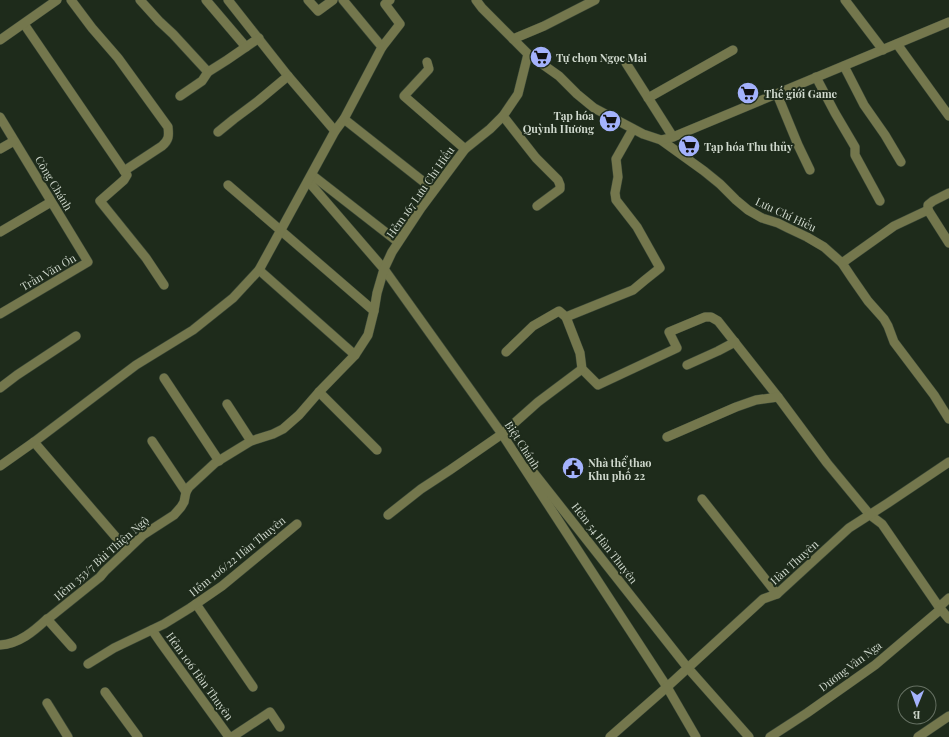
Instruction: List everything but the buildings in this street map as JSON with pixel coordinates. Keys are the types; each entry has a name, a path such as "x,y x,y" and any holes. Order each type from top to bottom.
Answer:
{"street":[{"path":"0,40 57,0"},
{"path":"70,0 118,58 168,127 167,142 124,171"},
{"path":"140,0 159,21 174,34 208,72"},
{"path":"206,0 246,47"},
{"path":"228,0 288,76 335,132"},
{"path":"308,0 318,11 333,0"},
{"path":"343,0 382,47"},
{"name":"Lưu Chí Hiếu","path":"476,0 482,8 528,54 559,76 594,108 643,134 661,140 704,170 748,210 762,218 778,223 807,237 824,247 842,263 868,301 884,319 894,342 934,394 949,419"},
{"path":"513,40 595,0"},
{"path":"845,0 883,50"},
{"path":"0,466 136,365 172,344 201,324 233,298 259,270 335,132 344,119 382,47 400,24 388,2"},
{"path":"661,140 673,137 949,22"},
{"path":"24,24 128,175 100,201 146,258 164,285"},
{"path":"180,96 202,81 208,72 258,38"},
{"path":"896,44 949,116"},
{"path":"648,98 733,50"},
{"name":"Hẻm 167 Lưu Chí Hiếu","path":"319,392 355,355 368,335 384,269 398,242 434,190 466,149 504,116 518,94 528,54"},
{"path":"428,62 429,69 404,96 466,149"},
{"path":"626,64 673,137"},
{"path":"844,66 864,105 885,135 901,162"},
{"path":"218,132 288,76"},
{"path":"816,78 855,148 855,155 880,201"},
{"path":"777,94 810,170"},
{"path":"504,116 525,145 558,180 560,185 560,189 537,206"},
{"name":"Công Chánh","path":"0,117 88,262"},
{"path":"344,119 434,190"},
{"path":"566,317 633,290 660,268 637,227 616,200 615,193 618,177 616,159 633,129"},
{"path":"0,149 14,141"},
{"path":"310,178 398,242"},
{"name":"Biệt Chánh","path":"310,178 384,269 502,434 667,687 696,737"},
{"path":"228,186 374,311"},
{"path":"949,193 930,203 928,206 928,210 949,243"},
{"path":"0,232 51,202"},
{"path":"842,263 894,226 928,210"},
{"name":"Trần Văn Ơn","path":"0,314 88,262"},
{"path":"259,270 355,355"},
{"path":"506,352 533,326 559,311 566,317 580,353 582,369 598,385 676,348 668,332 705,317 711,317 718,320 778,397 827,464 870,514 882,524 949,619"},
{"path":"1,386 76,336"},
{"path":"687,366 735,342"},
{"path":"388,515 421,489 502,434 538,402 582,369"},
{"path":"164,378 219,461"},
{"path":"319,392 377,450"},
{"name":"Hẻm 353/7 Bùi Thiện Ngộ","path":"0,645 10,643 25,636 32,632 47,618 54,615 100,577 143,535 174,515 181,507 184,502 186,492 194,482 219,461 251,441 283,429 299,415 319,392"},
{"path":"667,437 736,406 756,400 778,397"},
{"path":"227,404 251,441"},
{"name":"Hẻm 54 Hàn Thuyên","path":"502,434 688,667 749,737"},
{"path":"152,441 186,492"},
{"path":"34,442 127,550"},
{"name":"Hàn Thuyên","path":"610,737 763,599 776,594 849,528 949,462"},
{"path":"702,498 776,594"},
{"name":"Hẻm 106/22 Hàn Thuyên","path":"88,664 114,648 177,617 222,586 296,524"},
{"name":"Dương Vân Nga","path":"770,737 808,713 875,665 940,608 949,598"},
{"path":"196,604 253,687"},
{"path":"47,618 72,647"},
{"name":"Hẻm 106 Hàn Thuyên","path":"152,630 231,737"},
{"path":"105,692 138,737"},
{"path":"47,703 68,737"},
{"path":"231,737 270,712 280,727"},
{"path":"918,737 949,716"}],"place":[{"name":"Tự chọn Ngọc Mai","path":"541,57"},
{"name":"Thế giới Game","path":"748,93"},
{"name":"Tạp hóa Quỳnh Hương","path":"610,121"},
{"name":"Tạp hóa Thu thủy","path":"689,146"},
{"name":"Nhà thể thao Khu phố 22","path":"573,468"}]}
